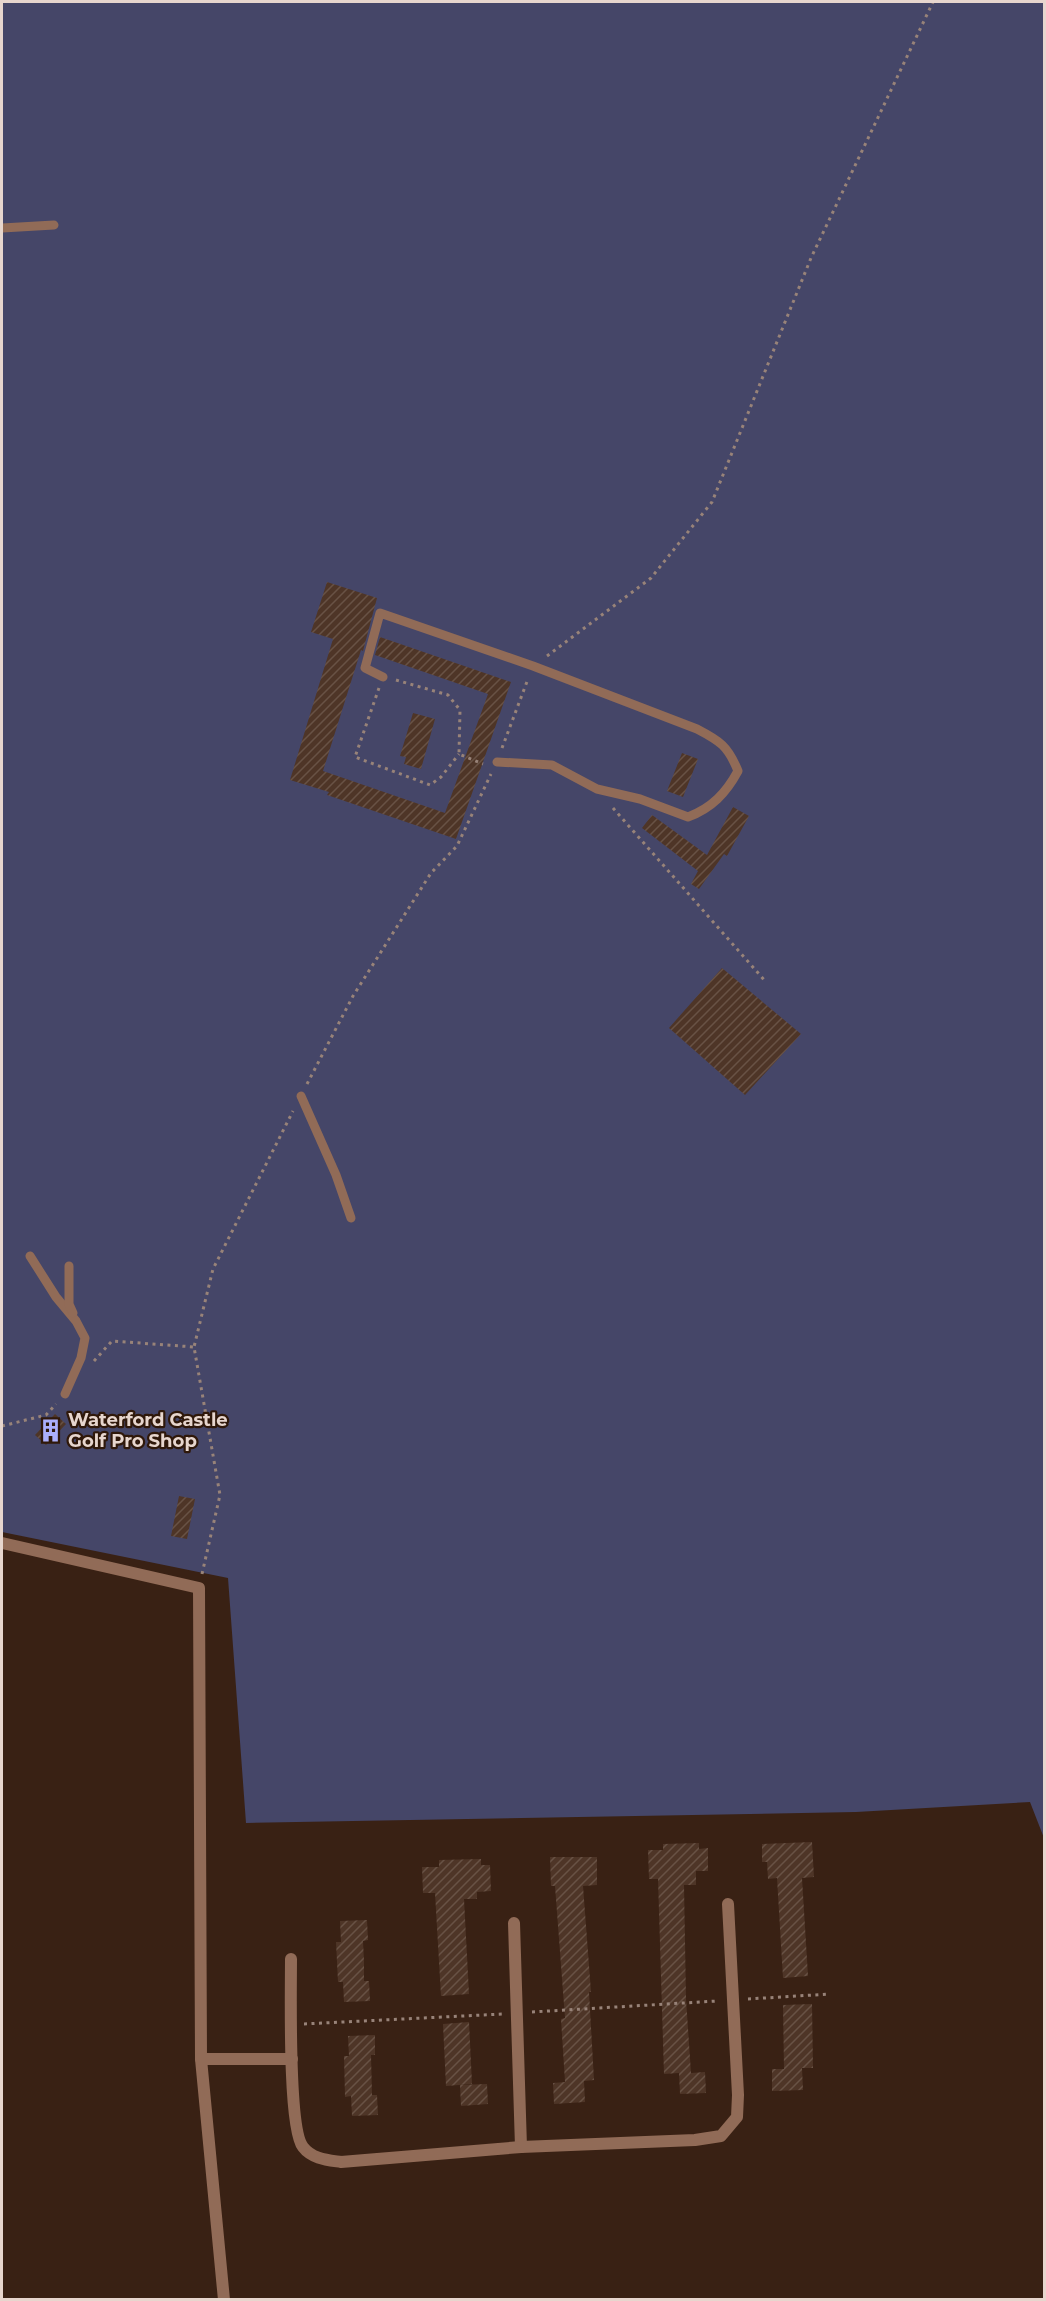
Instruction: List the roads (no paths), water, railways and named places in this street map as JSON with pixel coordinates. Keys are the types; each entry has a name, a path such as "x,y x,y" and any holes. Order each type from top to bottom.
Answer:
{"street":[{"path":"2,1543 199,1588 201,2059 224,2300"},
{"path":"291,1959 290,2024 296,2130 303,2147 320,2159 341,2162 521,2147 695,2140 721,2136 737,2117 734,2000 728,1904"},
{"path":"514,1923 521,2147"},
{"path":"201,2059 292,2059"}],"lane":[{"path":"2,228 54,225"},
{"path":"383,677 365,668 380,613 533,666 697,729 720,740 731,754 738,771 715,803 702,812 688,817 640,800 597,789 552,765 497,762"},
{"path":"301,1096 336,1175 351,1218"},
{"path":"30,1256 56,1297 76,1321"},
{"path":"65,1394 81,1358 86,1338 69,1304 69,1266"}],"place":[{"name":"Waterford Castle Golf Pro Shop","path":"50,1430"}]}
